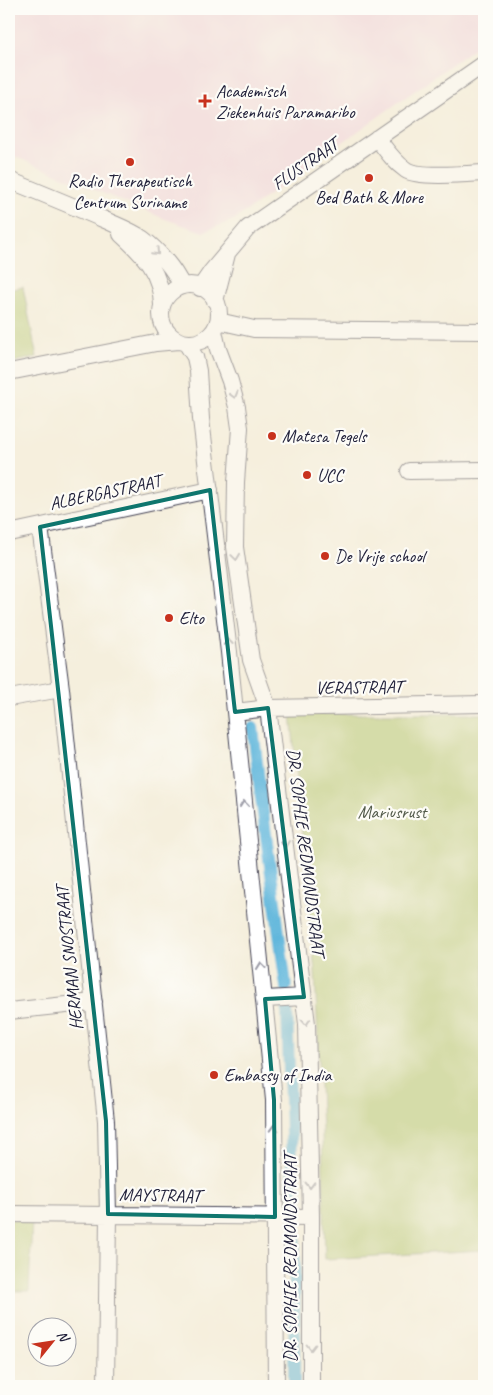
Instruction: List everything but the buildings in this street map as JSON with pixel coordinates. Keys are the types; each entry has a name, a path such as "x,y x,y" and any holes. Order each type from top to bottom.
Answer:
{"street":[{"name":"FLUSTRAAT","path":"200,288 248,228 484,64"},
{"path":"377,138 395,162 408,172 422,174 484,174"},
{"path":"9,180 72,205 142,238 178,278 182,286"},
{"path":"104,220 144,255 152,267 160,286 162,313 167,332 182,342"},
{"name":"FLUSTRAAT","path":"215,301 228,252"},
{"path":"9,372 156,343 192,343 204,340 216,326 218,310 212,295 200,288 188,285 172,291 168,295 162,313 148,337 125,349"},
{"path":"216,326 254,329 484,331"},
{"name":"DR. SOPHIE REDMONDSTRAAT","path":"216,326 218,349 232,390 240,428 236,482 235,547 251,660 268,708 307,1024 311,1217 311,1386"},
{"name":"DR. SOPHIE REDMONDSTRAAT","path":"182,342 197,362 201,419 229,652 274,1100 276,1386"},
{"path":"410,471 484,470"},
{"name":"ALBERGASTRAAT","path":"9,533 210,490"},
{"name":"HERMAN SNOSTRAAT","path":"40,527 61,690 106,1121 108,1214 106,1386"},
{"path":"9,698 61,690"},
{"name":"VERASTRAAT","path":"235,712 268,708 484,704"},
{"path":"264,999 304,997"},
{"path":"9,1011 94,1002"},
{"name":"MAYSTRAAT","path":"9,1214 311,1217"}],"highlighted area":[{"path":"210,490 235,712 268,708 304,997 265,999 274,1100 275,1217 108,1214 106,1121 40,527"}],"shaded area":[{"name":"Academisch Ziekenhuis Paramaribo","path":"9,9 484,9 484,41 234,220 203,232 165,219 9,154"}],"green space":[{"path":"23,287 37,357 9,363 9,290"},
{"name":"Mariusrust","path":"291,714 484,714 484,1250 325,1259 322,1130 315,973"},
{"path":"9,1220 32,1220 29,1291 9,1291"}],"waterway":[{"path":"253,728 286,986"},
{"path":"287,1008 293,1194"},
{"path":"294,1386 295,1234"}],"place":[{"name":"Academisch Ziekenhuis Paramaribo","path":"205,101"},
{"name":"Radio Therapeutisch Centrum Suriname","path":"130,162"},
{"name":"Bed Bath & More","path":"369,178"},
{"name":"Matesa Tegels","path":"272,436"},
{"name":"UCC","path":"307,475"},
{"name":"De Vrije school","path":"325,556"},
{"name":"Elto","path":"169,618"},
{"name":"Embassy of India","path":"214,1075"}]}
